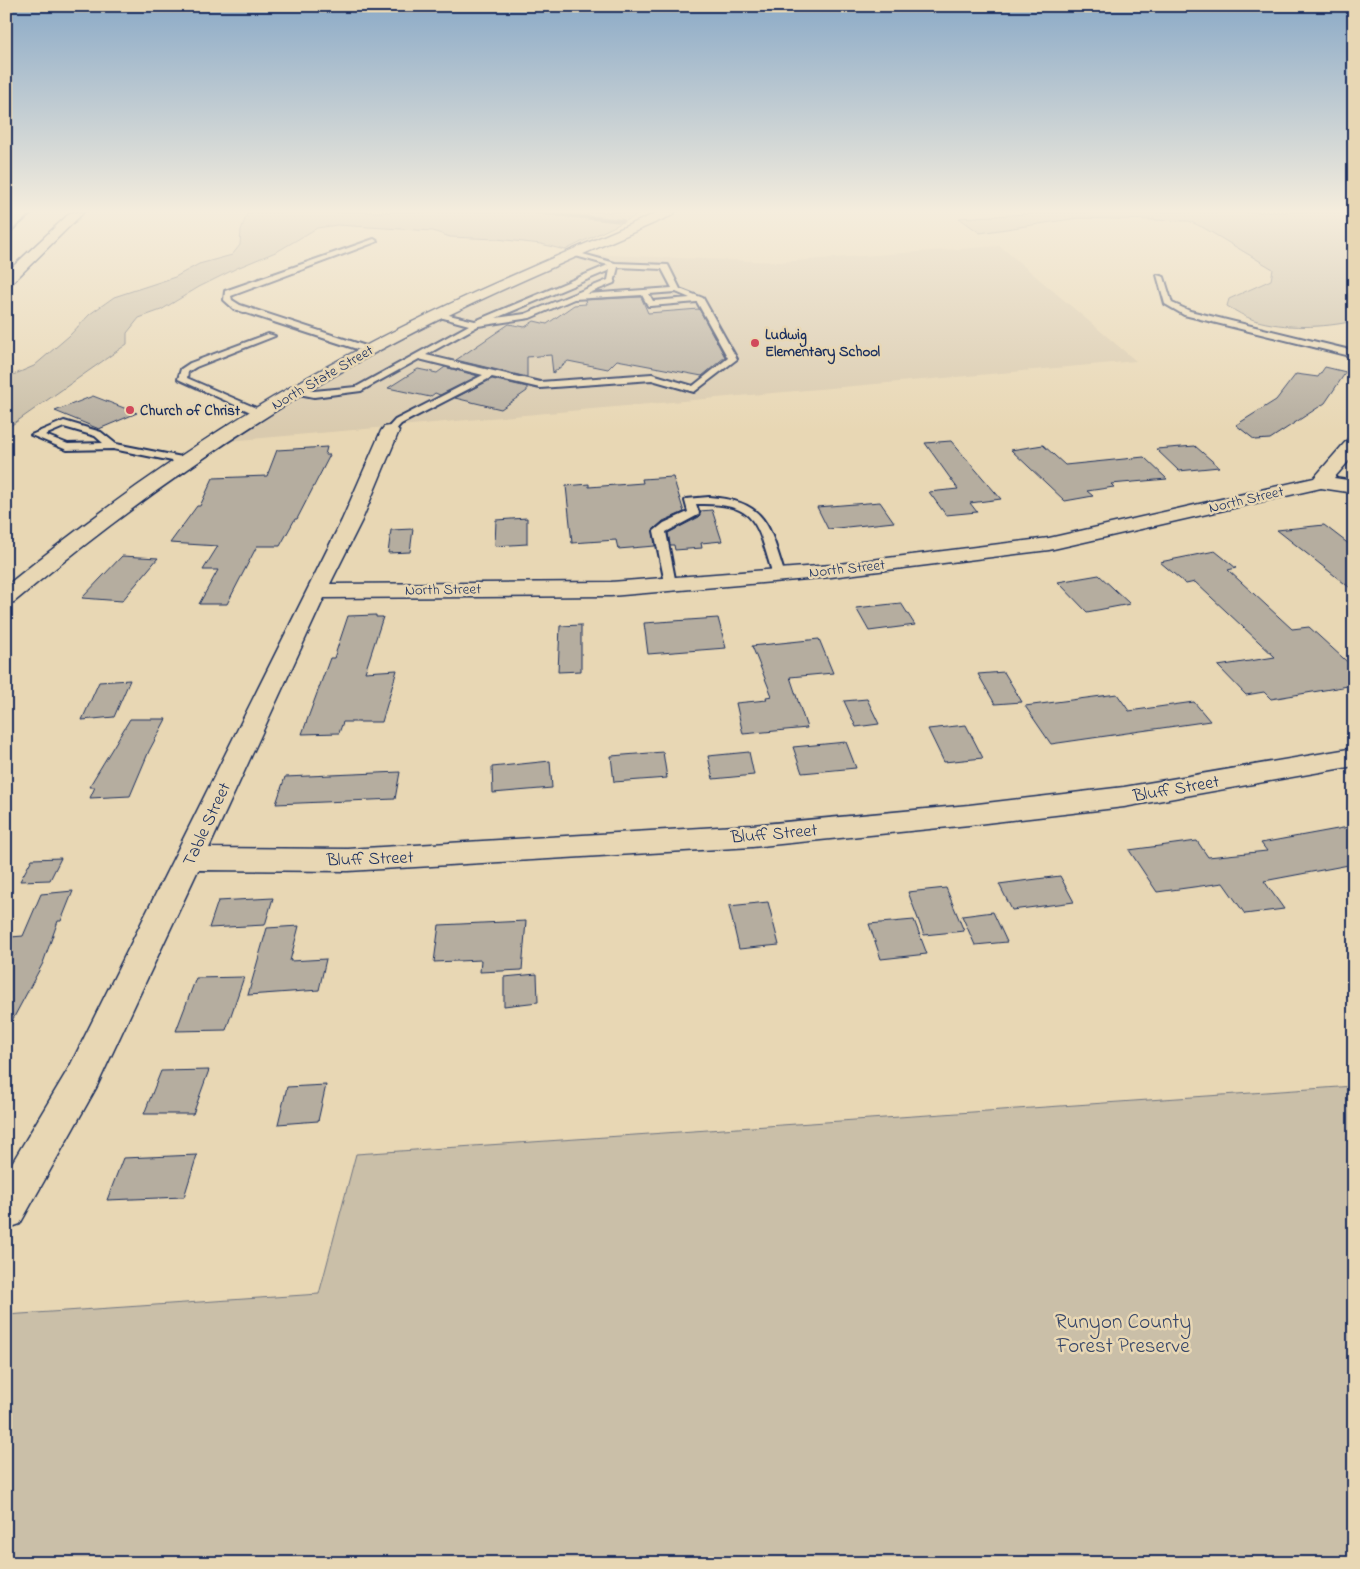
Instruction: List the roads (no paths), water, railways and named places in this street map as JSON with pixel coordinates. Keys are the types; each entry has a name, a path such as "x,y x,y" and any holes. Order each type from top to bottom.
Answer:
{"street":[{"name":"North State Street","path":"6,597 112,514 187,461 260,413 369,350 439,314 503,285"},
{"name":"Table Street","path":"6,1210 83,1077 316,591 352,520 390,431"},
{"path":"1321,482 1354,443"},
{"name":"North Street","path":"316,591 611,589 831,571 1049,544 1321,482"},
{"path":"1321,482 1354,487"},
{"name":"Bluff Street","path":"189,859 348,860 752,836 970,816 1124,797 1354,757"}],"lane":[{"path":"250,285 228,293 226,297 228,301 237,307 369,350"},
{"path":"297,391 314,394 358,389 476,324 567,285"},
{"path":"439,314 476,324 527,316 602,285"},
{"path":"675,285 677,290"},
{"path":"1163,285 1169,304 1187,313 1354,354"},
{"path":"419,356 540,385 652,377 694,389 733,359 700,300 677,290 575,297"},
{"path":"644,292 651,304 700,300"},
{"path":"260,413 182,379 184,371 193,365 271,336"},
{"path":"390,431 398,422 491,374"},
{"path":"114,446 98,434 64,424 36,435 67,447 114,446 187,461"},
{"path":"670,584 660,531 694,512 690,501 715,500 736,504 754,513 762,524 779,575"}],"place":[{"name":"Ludwig Elementary School","path":"755,343"},
{"name":"Church of Christ","path":"130,410"}],"park label":[{"name":"Runyon County Forest Preserve","path":"1123,1333"}]}
